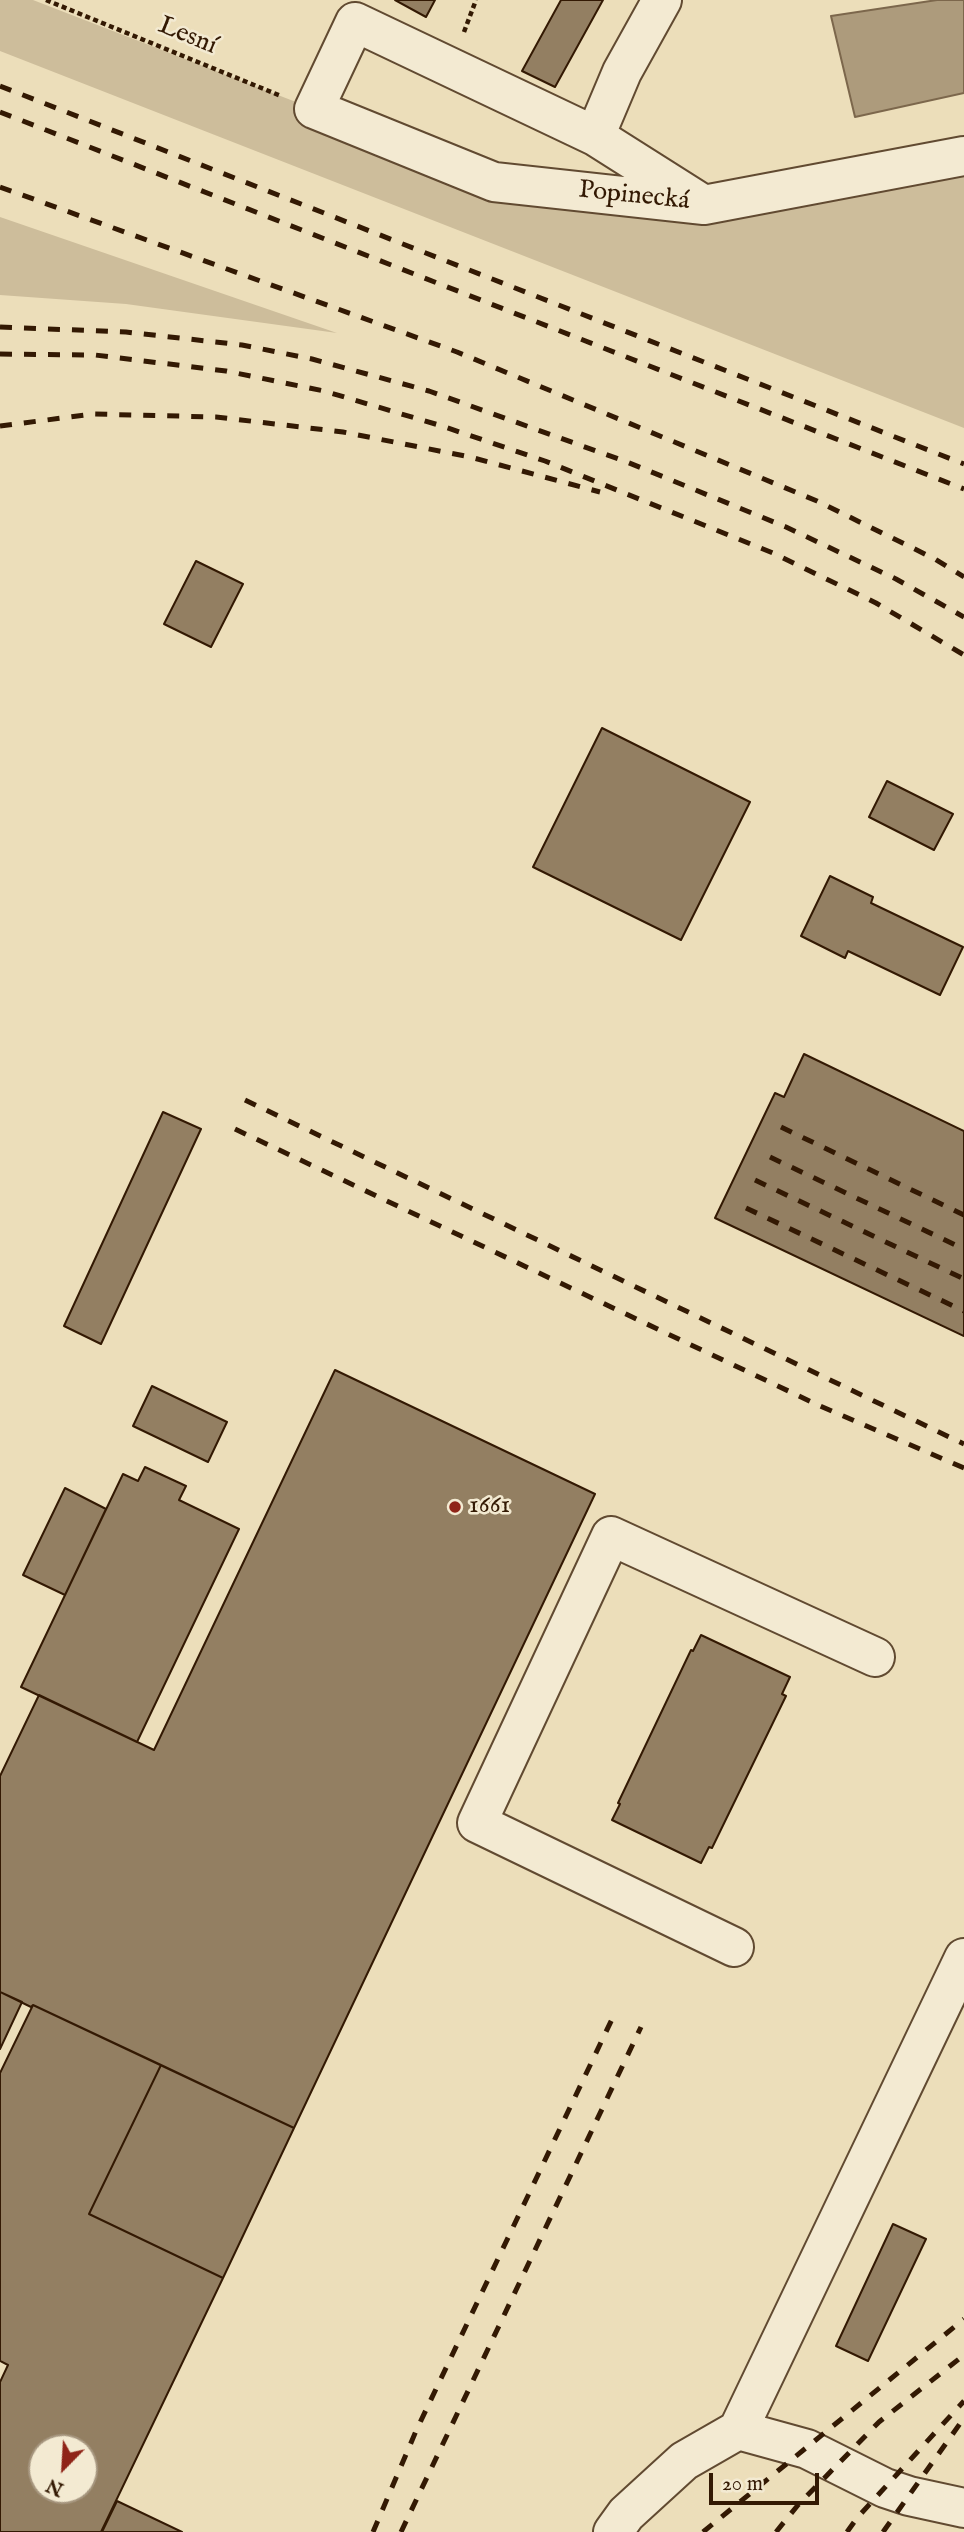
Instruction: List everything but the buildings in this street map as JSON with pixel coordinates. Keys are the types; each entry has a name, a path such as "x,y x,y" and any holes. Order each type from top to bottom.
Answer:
{"street":[{"path":"595,136 622,72 662,0"},
{"path":"314,109 355,22 595,136 704,205"},
{"name":"Popinecká","path":"314,109 494,182 704,205 964,156"},
{"path":"734,1947 477,1823 611,1536 875,1657"},
{"path":"613,2532 626,2514 684,2460 738,2430 964,1958"},
{"path":"738,2430 807,2449 885,2488 964,2508"}],"path":[{"name":"Lesní","path":"46,0 314,109"}],"shaded area":[{"path":"0,0 33,0 494,182 704,205 964,156 964,428 0,51"},
{"path":"937,0 964,0 964,93 855,117 831,16"},
{"path":"0,217 337,333 126,304 0,295"}],"railway":[{"path":"0,86 964,464"},
{"path":"0,112 964,489"},
{"path":"0,187 457,352 817,501 935,559 964,577"},
{"path":"0,327 126,332 242,345 312,359 429,391 627,462 786,527 896,579 964,617"},
{"path":"0,354 95,355 226,371 324,391 442,426 545,461 773,553 876,603 964,655"},
{"path":"0,426 93,414 216,417 343,432 470,457 600,492"},
{"path":"245,1100 964,1444"},
{"path":"781,1127 964,1215"},
{"path":"235,1129 818,1405 964,1468"},
{"path":"770,1157 964,1249"},
{"path":"755,1180 964,1279"},
{"path":"746,1208 964,1311"},
{"path":"373,2532 416,2431 614,2015"},
{"path":"401,2532 641,2027"},
{"path":"703,2532 964,2319"},
{"path":"776,2532 798,2505 879,2422 964,2355"},
{"path":"847,2532 964,2401"},
{"path":"883,2532 964,2418"}],"place":[{"name":"1661","path":"455,1507"}]}
